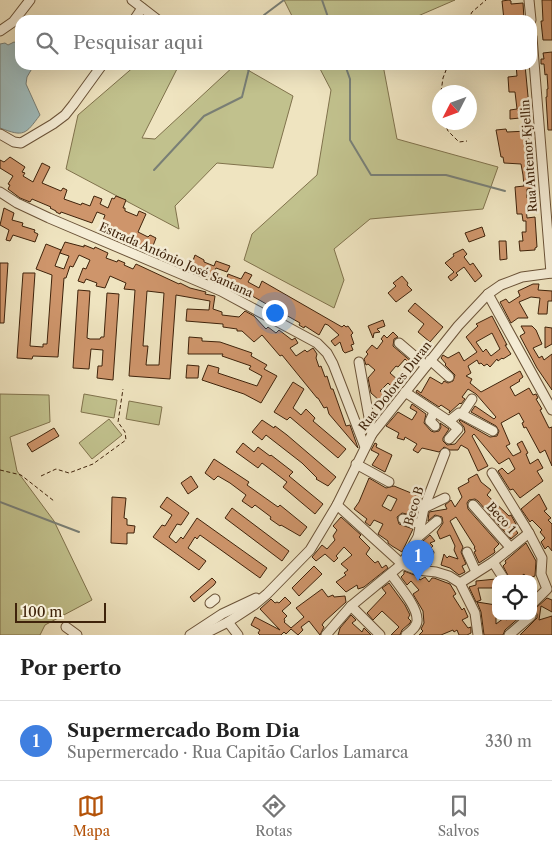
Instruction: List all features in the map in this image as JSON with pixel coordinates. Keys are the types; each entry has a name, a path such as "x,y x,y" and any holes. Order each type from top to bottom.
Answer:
{"street":[{"path":"18,15 30,0"},
{"path":"132,0 151,15"},
{"path":"529,0 530,15"},
{"path":"137,15 142,8"},
{"path":"0,31 15,19"},
{"path":"0,134 14,142 21,143 53,124 65,115 98,70"},
{"name":"Rua Antenor Kjellin","path":"535,70 551,273"},
{"name":"Estrada Antônio José Santana","path":"0,192 17,203 49,218 221,291 317,343 328,353 365,447"},
{"name":"Rua Dolores Duran","path":"190,635 224,617 254,605 310,550 337,505 372,434 458,326 488,294 501,285 522,277 551,273"},
{"path":"488,294 552,410"},
{"path":"399,343 449,377"},
{"path":"359,362 372,434"},
{"path":"405,392 458,428 450,439"},
{"path":"462,414 472,399"},
{"path":"434,412 430,421 435,426"},
{"path":"449,421 457,413 462,414 493,431"},
{"name":"Beco B","path":"327,635 352,606 402,564 418,537 424,508 445,454"},
{"path":"356,464 390,482"},
{"path":"492,473 542,558 541,574 547,589 537,599"},
{"path":"424,508 444,498"},
{"path":"337,505 402,564 416,570 436,572 449,576 460,583 475,613 478,635"},
{"name":"Beco 1","path":"473,505 510,547"},
{"path":"402,519 420,524"},
{"path":"418,537 438,521"},
{"path":"460,583 493,562 529,533"},
{"path":"467,552 476,572"},
{"path":"493,562 501,575"},
{"path":"391,574 409,600 418,620 416,626 406,635"},
{"path":"352,606 380,635"},
{"path":"224,617 238,635"},
{"name":"Rua Dolores Duran","path":"202,635 224,617"},
{"path":"509,635 526,620"},
{"path":"66,628 77,635"}],"path":[{"path":"470,15 486,0"},
{"path":"442,85 446,70"},
{"path":"448,130 459,142 467,141"},
{"path":"41,476 56,469 69,472 93,464 126,440 125,432 118,422 123,389"},
{"path":"0,470 22,475 54,500"}],"green space":[{"path":"284,0 455,0 420,15 292,15"},
{"path":"130,70 176,70 142,138 155,139 230,70 248,70 293,96 273,168 217,163 175,206 179,229 66,169 78,115"},
{"path":"321,70 384,70 397,139 498,167 483,209 370,219 334,249 344,280 334,308 244,260 252,234 317,175 331,90"},
{"path":"0,394 49,395 50,422 10,437 17,471 54,521 92,600 45,625 40,635 0,635"},
{"path":"84,394 117,400 114,418 81,412"},
{"path":"129,401 162,407 159,425 126,419"},
{"path":"109,419 122,435 92,459 79,443"}],"water":[{"path":"15,42 15,70 31,70 26,84 40,115 31,127 19,133 0,128 0,44 5,43 8,45"}],"building":[{"path":"509,0 511,4 523,3 524,15 503,15 502,1"},
{"path":"542,0 552,0 552,40 543,40 541,21 543,21"},
{"path":"552,52 552,130 548,130 547,74 545,75 544,64 541,64 541,59 544,59 543,53"},
{"path":"516,70 525,70 530,117 510,119 510,110 517,109 515,92 509,92 508,77 517,76"},
{"path":"506,129 507,132 528,131 529,143 532,143 535,174 533,174 533,188 527,189 527,198 534,198 534,206 526,207 527,218 535,217 537,247 535,250 520,251 519,241 523,241 522,232 526,232 526,221 523,221 522,214 517,214 515,187 524,186 523,175 521,164 504,163 503,157 501,157 496,130"},
{"path":"10,157 25,167 22,172 25,173 23,176 33,182 42,163 50,167 42,183 61,191 63,188 67,190 64,199 90,206 94,196 102,199 100,204 108,208 112,198 114,199 116,196 126,200 123,208 125,208 125,211 137,216 139,211 146,214 138,232 148,237 150,235 156,238 151,251 138,245 137,248 126,242 126,240 100,229 105,215 97,212 92,223 61,212 60,214 51,207 32,199 30,202 20,198 8,189 10,185 8,184 13,176 0,168 0,160 4,162"},
{"path":"4,208 14,213 12,220 23,223 22,226 35,230 34,232 38,234 35,242 13,235 10,241 6,240 9,230 0,225"},
{"path":"482,227 485,236 469,242 465,233"},
{"path":"499,241 506,241 507,259 500,260"},
{"path":"65,242 84,247 84,245 94,249 95,247 108,253 106,258 117,262 118,260 133,269 136,264 179,284 215,296 213,309 222,312 222,315 239,317 245,311 254,316 266,329 268,327 276,333 279,330 292,340 295,338 298,343 290,348 296,356 305,350 307,352 313,348 317,354 316,358 319,367 321,366 325,377 327,376 346,426 350,425 358,448 329,414 327,407 324,408 318,398 282,355 280,356 262,335 254,342 242,331 223,327 223,324 186,321 187,309 209,310 210,301 176,295 170,379 129,376 135,290 124,289 126,283 110,276 105,288 96,286 97,283 86,279 84,283 78,281 83,268 86,269 90,260 79,255 73,267 70,266 66,278 64,278 58,357 33,356 32,359 17,358 23,273 35,273 30,346 43,347 43,344 47,344 52,275 36,269 46,244 61,250 55,266 64,269 69,256 60,253","holes":["147,291 164,293 159,365 146,365 148,346 143,346"]},
{"path":"463,249 467,254 464,257 470,265 473,263 482,276 475,282 464,267 456,273 458,275 451,281 448,277 454,272 445,263 454,256 453,254"},
{"path":"195,255 204,260 204,262 214,266 216,261 230,266 227,272 216,268 211,277 201,274 202,272 191,266"},
{"path":"0,263 8,263 4,323 0,323"},
{"path":"245,272 252,275 248,282 259,288 262,281 342,327 344,325 348,326 353,333 351,335 354,344 351,345 353,350 345,353 340,342 335,346 331,341 339,335 328,325 325,324 319,335 238,288 240,286 226,281 228,274 241,279"},
{"path":"402,276 412,290 396,302 388,293 396,286 393,283"},
{"path":"533,284 539,284 538,290 552,291 552,301 548,301 547,314 538,314 540,298 531,297 519,302 528,318 518,318 511,323 500,302 506,299 509,303 520,296 518,291"},
{"path":"78,290 90,291 87,338 90,339 104,337 107,293 119,294 113,380 97,378 98,366 102,366 103,350 91,349 89,369 73,368"},
{"path":"415,303 443,327 430,342 418,332 424,324 408,311"},
{"path":"492,316 511,354 498,361 497,359 490,367 487,364 484,366 481,363 479,364 477,360 468,366 471,373 466,376 472,379 470,383 481,392 520,371 523,377 510,387 515,396 529,388 533,395 536,394 538,398 536,399 542,409 540,410 549,428 552,427 552,466 545,450 540,453 526,427 524,428 522,423 524,422 519,413 501,423 510,444 506,446 513,456 521,452 517,444 522,441 528,453 526,454 530,464 538,459 543,468 537,471 543,481 520,498 513,489 510,490 498,471 502,468 508,474 515,469 509,458 499,464 474,434 472,436 488,466 478,471 468,449 461,445 458,450 450,450 444,447 439,452 422,448 418,453 413,450 417,444 405,437 404,440 397,438 399,433 386,426 398,412 412,420 417,412 410,408 412,404 426,414 424,423 431,431 439,431 440,423 449,429 443,438 447,445 455,444 465,432 460,420 490,437 497,436 499,431 496,426 471,412 475,406 494,419 496,417 476,394 468,389 462,397 465,399 449,413 450,411 441,405 439,407 416,392 417,390 421,393 430,377 442,384 444,381 448,383 453,381 455,375 441,358 443,355 448,358 459,352 464,361 477,352 466,337 478,326 476,324","holes":["492,333 500,349 491,356 486,349 483,352 476,342"]},
{"path":"383,320 385,326 377,329 380,332 374,333 373,338 368,326"},
{"path":"521,326 532,326 536,330 542,344 533,348 539,358 542,356 544,360 552,354 552,390 537,368 520,336 525,333"},
{"path":"545,327 552,328 552,344 545,348"},
{"path":"393,332 398,337 394,339 393,346 413,363 411,365 405,359 398,367 396,366 390,373 398,380 400,377 403,384 397,391 393,392 390,389 392,387 388,383 380,391 385,395 380,401 371,393 368,378 375,370 368,364 366,365 364,359 368,354 366,352 372,345 377,349 383,341 381,339 384,335 387,338"},
{"path":"189,337 202,338 202,341 220,342 252,353 251,356 267,365 264,369 277,376 261,403 244,394 202,380 208,365 219,368 218,373 257,386 262,376 249,369 251,366 222,356 223,354 188,354"},
{"path":"187,365 199,366 198,378 186,378"},
{"path":"293,382 304,389 293,408 301,415 306,409 315,418 313,421 346,449 338,458 290,417 287,420 274,412"},
{"path":"262,420 274,428 275,426 287,435 336,477 328,486 316,479 302,463 266,435 262,440 252,432"},
{"path":"54,428 59,436 32,452 27,444"},
{"path":"243,443 254,452 258,447 293,472 289,476 323,504 315,514 283,487 287,482 262,463 258,468 236,452"},
{"path":"375,443 377,444 376,447 392,455 385,472 372,465 379,454 371,450"},
{"path":"214,459 249,482 247,485 278,507 280,505 307,527 300,536 280,526 255,505 252,508 242,501 246,495 230,483 218,476 214,480 205,473"},
{"path":"477,474 481,482 491,490 487,495 509,516 511,515 517,526 514,528 518,533 511,539 478,501 475,499 469,500 467,503 468,509 499,544 494,549 494,553 479,563 474,552 476,551 475,547 456,517 450,521 463,547 461,552 466,564 462,566 465,572 459,575 450,568 441,565 444,554 447,558 449,556 458,559 450,535 440,539 437,532 443,523 442,517 435,515 428,521 429,512 447,509 445,505 451,500 455,507 462,497 458,488 469,482 468,479"},
{"path":"191,476 198,487 188,494 181,483"},
{"path":"369,478 386,488 394,486 416,495 418,487 424,489 419,503 417,502 412,513 416,516 402,513 397,517 399,524 413,529 402,552 378,534 383,524 374,520 370,526 365,522 367,519 354,509","holes":["388,495 397,499 391,511 382,506"]},
{"path":"539,494 547,509 544,511 551,518 548,520 552,524 552,551 548,546 545,549 541,542 545,538 540,532 542,530 532,520 530,522 521,509"},
{"path":"112,497 126,498 124,518 127,519 127,525 135,526 134,533 127,533 127,544 111,543"},
{"path":"167,497 189,513 181,525 177,524 169,537 176,543 181,537 183,539 197,518 267,568 260,578 200,535 197,539 195,537 188,548 206,561 199,570 153,537 162,525 165,526 172,515 160,507"},
{"path":"232,508 289,551 282,561 225,518"},
{"path":"341,517 361,535 359,537 370,548 366,554 375,563 378,561 382,568 386,565 388,568 364,587 358,589 357,585 346,592 336,582 346,575 344,573 348,570 341,564 352,555 344,547 336,556 338,558 334,562 325,554 316,561 312,557 322,545 327,549 335,540 333,536 337,530 333,526"},
{"path":"430,535 435,541 430,543 433,546 431,548 434,552 431,565 415,563 412,560 423,541"},
{"path":"526,543 536,561 535,575 508,575 503,566 506,563 505,561"},
{"path":"314,566 322,574 299,596 292,588"},
{"path":"404,571 417,576 420,580 425,577 429,582 434,578 450,584 456,594 453,596 462,610 464,608 468,617 462,620 468,628 471,627 471,633 459,635 457,630 454,632 453,630 441,635 419,635 423,631 421,629 424,623 423,611 413,594 419,590 411,581 407,585 401,577"},
{"path":"212,578 216,582 214,585 194,602 190,597"},
{"path":"492,579 492,588 478,588 481,600 476,602 469,587 476,585 476,581"},
{"path":"389,583 410,615 408,618 411,621 410,623 402,630 400,635 391,635 399,627 382,611 373,620 367,613 386,593 382,588"},
{"path":"322,589 328,597 333,595 334,597 345,596 346,602 324,622 320,635 309,621 301,627 303,630 298,635 291,629 286,634 284,632 281,635 260,635 258,633 260,630 251,625 255,617 280,630 260,609 271,599 275,603 279,603 285,597 291,603 282,611 287,616 284,622 291,628 304,617 296,608"},
{"path":"547,598 552,600 552,612 541,606 539,620 552,616 552,635 520,635 537,620 537,607"},
{"path":"477,602 492,604 492,620 496,620 496,624 501,620 516,620 505,630 503,635 484,635 481,612"},
{"path":"351,615 356,620 352,623 362,632 364,628 371,635 338,635 340,628"}],"waterway":[{"path":"264,15 284,0"},
{"path":"322,0 327,15"},
{"path":"154,170 204,116 242,97 249,70"},
{"path":"347,70 350,79 350,140 371,175 446,175 505,191"},
{"path":"0,502 79,532"}],"place":[{"name":"Supermercado Bom Dia","path":"418,581"}]}
